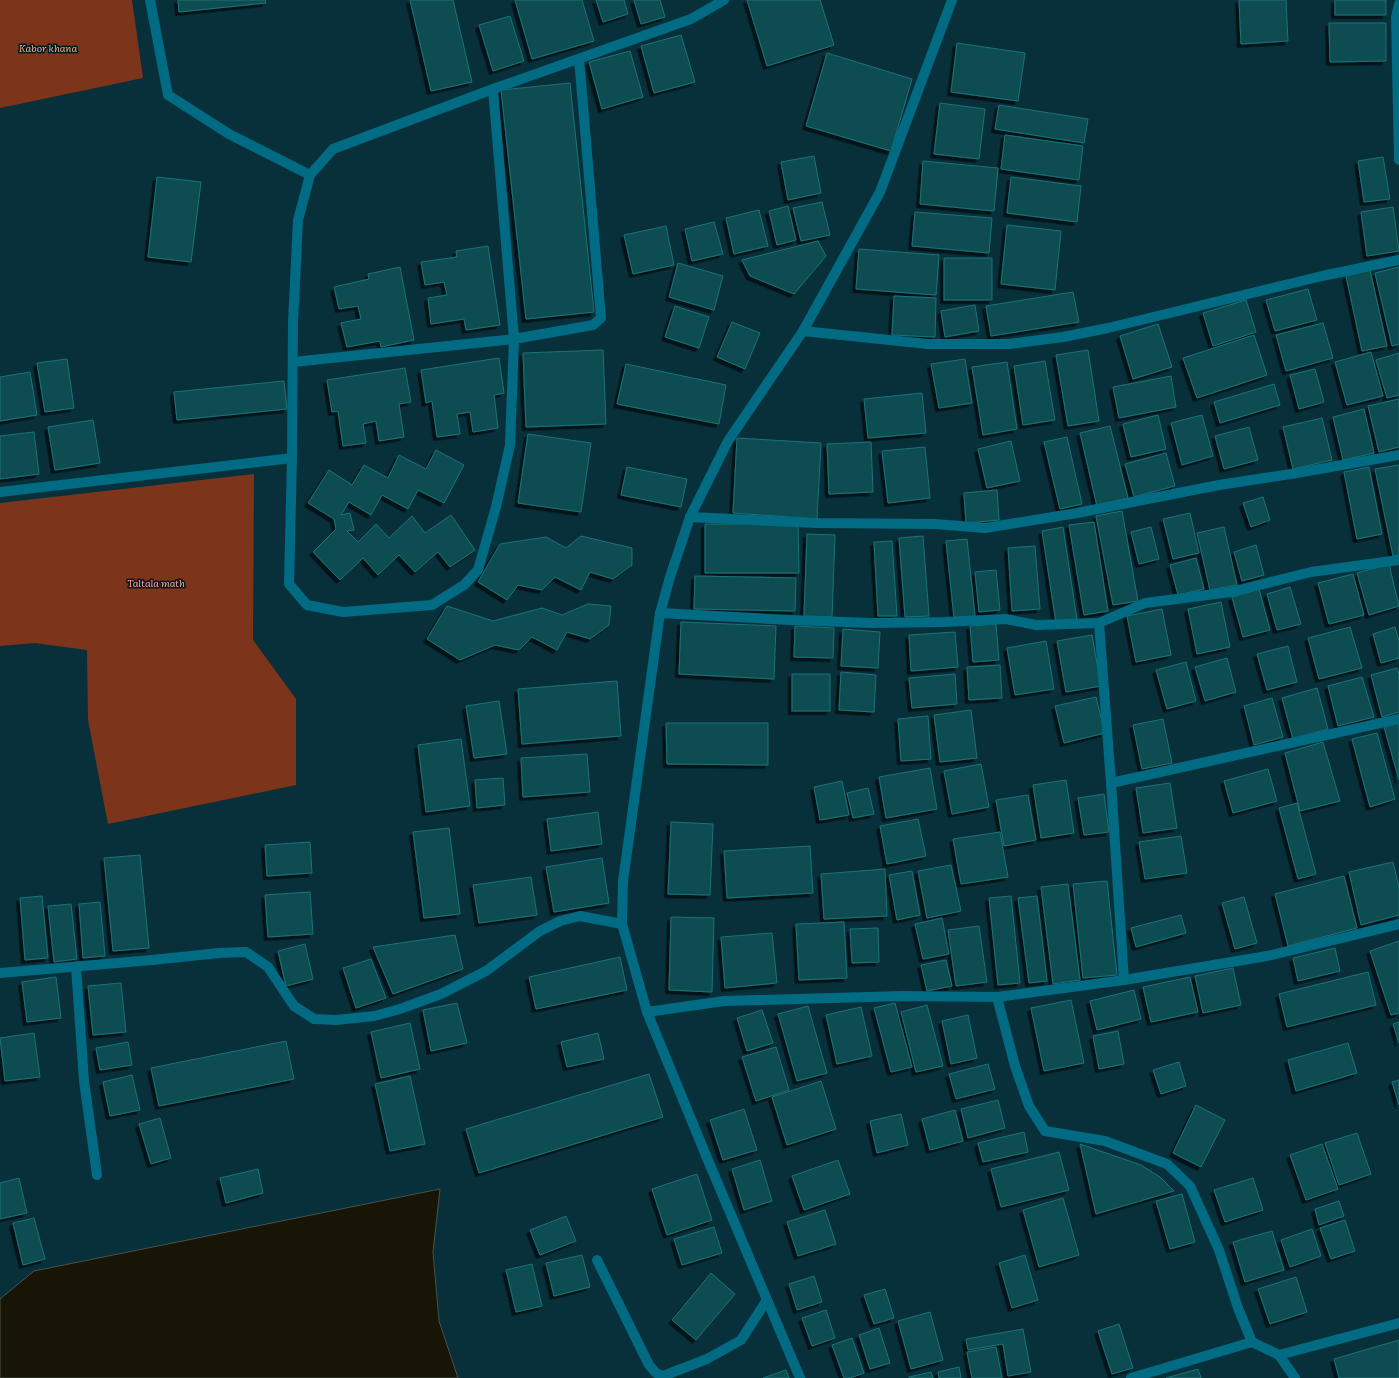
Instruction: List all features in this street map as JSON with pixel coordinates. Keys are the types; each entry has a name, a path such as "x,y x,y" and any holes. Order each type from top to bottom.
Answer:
{"street":[{"path":"150,0 168,95 229,134 310,174"},
{"path":"493,89 514,339 510,445 496,507 478,570 464,585 432,605 342,612 307,605 289,584 293,322 298,220 310,174 333,149 493,89 691,20 724,0"},
{"path":"800,1378 647,1012 622,924 622,881 660,613 690,517 728,441 803,331 880,192 952,0"},
{"path":"1399,4 1396,17 1399,160"},
{"path":"293,362 514,339 593,325 601,318 579,59"},
{"path":"803,331 928,344 1009,344 1063,337 1108,328 1322,276 1399,260"},
{"path":"690,517 816,523 935,524 985,528 1077,513 1219,485 1399,455"},
{"path":"0,492 292,458"},
{"path":"660,613 871,623 1006,619 1036,625 1099,623 1144,603 1231,592 1311,572 1399,560"},
{"path":"1099,623 1124,980"},
{"path":"1111,783 1399,719"},
{"path":"0,973 219,953 246,952 268,967 294,1006 314,1019 336,1020 374,1016 441,994 486,971 540,931 560,921 580,916 622,924"},
{"path":"647,1012 724,1001 902,996 997,997 1124,980 1267,956 1399,924"},
{"path":"76,967 84,1081 97,1175"},
{"path":"997,997 1015,1066 1029,1106 1045,1131 1105,1141 1167,1164 1190,1186 1219,1250 1238,1308 1252,1342 1279,1355 1295,1378"},
{"path":"597,1260 649,1365 656,1373 663,1376 707,1359 740,1340 767,1300"},
{"path":"1279,1355 1399,1323"},
{"path":"1131,1378 1252,1342"}],"green space":[{"name":"Kabor khana","path":"0,0 132,0 143,78 0,108"},
{"name":"Taltala math","path":"254,474 253,640 296,699 296,785 108,824 88,720 87,650 35,643 0,646 0,503"}],"shaded area":[{"path":"440,1189 433,1252 439,1321 458,1378 0,1378 0,1299 34,1271"}],"building":[{"path":"178,0 265,0 266,3 179,12"},
{"path":"410,0 453,0 472,82 431,91"},
{"path":"515,0 582,0 594,41 532,59"},
{"path":"596,0 624,0 628,14 603,22"},
{"path":"634,0 660,0 665,17 641,24"},
{"path":"747,0 820,0 834,45 767,66"},
{"path":"1239,0 1286,0 1288,41 1241,44"},
{"path":"1335,0 1386,0 1386,15 1335,15"},
{"path":"510,16 524,61 493,71 479,25"},
{"path":"1329,23 1386,23 1386,61 1330,62"},
{"path":"681,35 695,82 654,93 641,46"},
{"path":"957,43 1025,53 1018,101 951,92"},
{"path":"630,51 643,97 602,109 589,62"},
{"path":"827,53 912,79 891,151 806,126"},
{"path":"570,83 594,312 526,319 501,90"},
{"path":"940,103 985,109 979,159 934,154"},
{"path":"999,105 1088,119 1084,143 995,129"},
{"path":"1005,135 1083,146 1079,180 1001,169"},
{"path":"814,156 821,193 788,200 781,162"},
{"path":"1383,157 1390,199 1364,202 1358,161"},
{"path":"923,161 998,168 994,211 920,204"},
{"path":"157,177 201,182 191,262 148,257"},
{"path":"1011,177 1081,186 1077,222 1007,213"},
{"path":"822,202 830,235 801,241 793,208"},
{"path":"788,206 796,240 777,245 769,211"},
{"path":"1393,207 1399,251 1367,256 1361,212"},
{"path":"759,210 768,246 734,254 726,218"},
{"path":"915,212 992,218 989,253 912,246"},
{"path":"714,222 723,254 692,261 685,229"},
{"path":"1007,225 1061,231 1055,290 1001,284"},
{"path":"666,226 674,265 633,274 624,235"},
{"path":"818,241 826,256 794,294 750,276 742,260"},
{"path":"488,246 500,325 466,330 464,319 431,324 428,298 447,295 444,282 425,285 421,262 457,257 456,251"},
{"path":"859,249 939,255 936,295 856,289"},
{"path":"944,258 992,258 992,300 944,300"},
{"path":"678,263 723,276 714,310 669,297"},
{"path":"400,267 414,340 381,347 380,341 347,347 341,323 361,319 358,306 339,309 334,287 369,279 368,274"},
{"path":"1399,267 1399,344 1392,346 1375,273"},
{"path":"1370,270 1387,346 1362,351 1346,276"},
{"path":"1308,289 1317,320 1275,331 1266,300"},
{"path":"1073,292 1079,322 991,336 986,306"},
{"path":"894,296 936,298 935,337 892,335"},
{"path":"1246,300 1256,332 1213,346 1203,313"},
{"path":"975,305 979,331 945,337 941,311"},
{"path":"675,306 709,317 699,348 665,337"},
{"path":"732,322 760,333 745,369 717,357"},
{"path":"1323,323 1333,358 1286,371 1276,335"},
{"path":"1158,324 1172,367 1133,379 1120,336"},
{"path":"1254,335 1267,375 1197,398 1183,358"},
{"path":"603,350 606,424 526,427 523,353"},
{"path":"1088,350 1099,421 1068,426 1056,355"},
{"path":"1371,352 1383,396 1347,405 1335,362"},
{"path":"1399,353 1399,395 1387,398 1376,360"},
{"path":"499,358 504,393 494,395 498,428 473,432 470,412 457,414 460,434 437,437 432,401 426,403 421,370"},
{"path":"67,359 74,408 45,412 37,363"},
{"path":"965,359 972,403 939,408 931,364"},
{"path":"1045,361 1055,420 1023,425 1014,366"},
{"path":"1007,362 1017,429 983,435 972,367"},
{"path":"626,364 726,385 719,424 617,404"},
{"path":"405,368 411,402 399,404 404,437 379,441 376,421 363,424 366,443 343,446 338,411 332,412 327,380"},
{"path":"1315,369 1324,402 1299,409 1290,375"},
{"path":"30,372 37,415 0,421 0,377"},
{"path":"1171,376 1176,407 1119,418 1113,387"},
{"path":"284,381 287,409 177,420 174,392"},
{"path":"1274,384 1280,405 1220,423 1214,402"},
{"path":"922,393 926,433 868,438 864,399"},
{"path":"1399,399 1399,447 1379,452 1368,406"},
{"path":"1364,409 1374,453 1343,460 1333,417"},
{"path":"1158,415 1166,449 1131,457 1123,424"},
{"path":"1202,415 1213,456 1182,465 1171,423"},
{"path":"1322,418 1332,460 1293,469 1283,427"},
{"path":"93,420 100,463 55,470 48,427"},
{"path":"1110,426 1128,498 1097,506 1080,433"},
{"path":"1249,427 1258,460 1224,469 1215,436"},
{"path":"34,432 39,474 0,479 0,436"},
{"path":"528,434 591,443 581,512 518,503"},
{"path":"1067,437 1082,504 1060,509 1044,442"},
{"path":"737,438 821,443 817,519 733,513"},
{"path":"1011,441 1020,481 987,488 978,449"},
{"path":"871,442 873,492 829,494 827,444"},
{"path":"925,447 930,498 888,503 882,451"},
{"path":"436,450 464,465 444,503 418,490 408,509 382,495 371,515 349,502 341,515 350,513 354,530 347,531 358,542 376,524 389,538 412,516 425,533 451,515 475,550 450,567 438,552 415,572 399,555 378,575 363,558 340,580 313,552 336,529 334,519 308,503 329,470 352,485 364,465 388,478 399,455 426,469"},
{"path":"1166,453 1175,486 1134,497 1125,464"},
{"path":"1399,465 1399,555 1393,556 1375,469"},
{"path":"627,467 687,479 681,507 621,495"},
{"path":"1369,467 1382,534 1357,539 1344,472"},
{"path":"997,490 999,520 966,523 964,493"},
{"path":"1263,497 1270,520 1251,527 1243,503"},
{"path":"1122,511 1138,601 1113,605 1096,516"},
{"path":"1190,513 1199,553 1173,559 1163,519"},
{"path":"1094,522 1108,611 1084,615 1069,525"},
{"path":"705,524 798,524 799,573 705,573"},
{"path":"1063,527 1077,620 1056,623 1042,531"},
{"path":"1151,527 1159,559 1139,564 1131,532"},
{"path":"1224,527 1237,585 1210,590 1197,533"},
{"path":"807,534 835,535 832,617 804,616"},
{"path":"581,536 632,548 632,565 613,579 590,572 581,590 555,577 542,590 518,585 507,600 478,582 500,544 546,537 566,548"},
{"path":"923,536 929,616 905,617 899,538"},
{"path":"967,539 975,616 954,618 946,541"},
{"path":"892,541 897,616 878,616 874,542"},
{"path":"1256,545 1264,575 1242,581 1234,552"},
{"path":"1035,546 1040,609 1012,611 1008,548"},
{"path":"1196,558 1204,589 1178,595 1170,565"},
{"path":"1389,564 1399,606 1369,615 1357,573"},
{"path":"996,570 1000,610 979,612 975,572"},
{"path":"1353,574 1364,615 1329,624 1318,583"},
{"path":"695,576 796,578 795,611 694,609"},
{"path":"1290,587 1301,624 1277,630 1267,594"},
{"path":"1259,589 1270,630 1243,637 1232,597"},
{"path":"1221,602 1230,647 1197,654 1188,609"},
{"path":"588,604 611,606 609,625 590,639 567,632 557,650 532,637 519,650 495,645 460,660 427,639 447,606 493,621 542,608 562,615"},
{"path":"1162,609 1171,655 1136,662 1127,616"},
{"path":"681,622 776,626 774,679 679,674"},
{"path":"996,624 999,660 973,662 970,626"},
{"path":"795,626 834,628 833,658 794,657"},
{"path":"1350,627 1362,668 1319,679 1308,638"},
{"path":"1395,627 1399,641 1399,658 1381,663 1373,634"},
{"path":"843,629 880,632 878,668 841,666"},
{"path":"955,632 958,667 911,671 909,635"},
{"path":"1092,635 1101,686 1066,692 1057,641"},
{"path":"1046,641 1054,689 1015,695 1007,648"},
{"path":"1288,646 1297,682 1267,690 1257,654"},
{"path":"1227,658 1236,692 1205,701 1195,667"},
{"path":"1186,662 1196,701 1167,709 1156,670"},
{"path":"1000,665 1002,698 969,700 967,667"},
{"path":"1397,668 1399,674 1399,712 1382,717 1371,675"},
{"path":"841,672 876,675 874,712 839,710"},
{"path":"792,674 830,674 830,711 792,711"},
{"path":"955,674 957,704 912,708 909,678"},
{"path":"1362,677 1374,717 1338,726 1328,686"},
{"path":"617,681 621,736 522,744 518,689"},
{"path":"1317,688 1328,729 1293,739 1282,698"},
{"path":"1096,697 1105,733 1064,743 1055,706"},
{"path":"1272,698 1283,737 1254,745 1244,706"},
{"path":"499,701 507,754 474,758 466,706"},
{"path":"971,710 977,758 940,762 934,715"},
{"path":"928,716 931,759 901,761 898,719"},
{"path":"1163,719 1172,763 1142,769 1133,725"},
{"path":"666,723 768,723 768,765 667,764"},
{"path":"1399,723 1399,780 1384,727"},
{"path":"1377,733 1395,799 1370,807 1352,739"},
{"path":"461,739 470,806 426,812 418,745"},
{"path":"1323,742 1340,801 1300,811 1285,753"},
{"path":"587,754 590,792 523,797 521,758"},
{"path":"981,764 989,807 952,814 944,771"},
{"path":"930,768 937,809 886,818 879,777"},
{"path":"1268,769 1277,801 1233,813 1224,781"},
{"path":"503,778 505,805 477,808 475,780"},
{"path":"1066,780 1074,833 1041,838 1033,785"},
{"path":"842,781 849,815 820,820 814,787"},
{"path":"1170,783 1177,828 1143,833 1136,788"},
{"path":"868,788 874,814 853,818 847,793"},
{"path":"1104,794 1109,832 1084,835 1078,798"},
{"path":"1028,795 1036,840 1004,846 996,800"},
{"path":"1297,803 1316,874 1298,879 1279,808"},
{"path":"598,812 602,844 551,851 547,819"},
{"path":"918,819 926,856 887,864 880,826"},
{"path":"671,822 713,824 710,895 668,894"},
{"path":"449,828 460,914 424,918 413,832"},
{"path":"1000,832 1008,877 961,884 953,839"},
{"path":"1181,836 1187,873 1145,879 1139,842"},
{"path":"310,842 312,873 267,876 265,845"},
{"path":"810,846 813,893 727,898 724,851"},
{"path":"140,855 149,948 113,951 104,858"},
{"path":"602,858 609,903 554,912 546,867"},
{"path":"1393,862 1399,887 1399,915 1361,925 1349,872"},
{"path":"951,865 961,911 927,918 918,871"},
{"path":"885,869 887,916 824,919 821,874"},
{"path":"912,871 920,915 897,920 889,875"},
{"path":"1344,876 1357,928 1288,946 1275,894"},
{"path":"531,877 537,915 479,923 473,885"},
{"path":"1107,881 1117,975 1083,978 1073,884"},
{"path":"1068,884 1080,980 1053,984 1041,887"},
{"path":"310,892 313,934 268,937 265,895"},
{"path":"42,896 48,958 25,960 20,898"},
{"path":"1011,896 1020,983 998,985 989,898"},
{"path":"1037,896 1047,981 1029,983 1018,898"},
{"path":"1244,897 1257,943 1235,949 1222,903"},
{"path":"100,902 105,956 83,958 79,904"},
{"path":"71,904 77,959 54,962 48,906"},
{"path":"1181,915 1186,933 1136,947 1131,928"},
{"path":"671,917 714,918 712,992 669,990"},
{"path":"942,918 949,954 923,959 915,924"},
{"path":"844,922 847,978 799,980 796,924"},
{"path":"979,926 987,982 956,986 948,930"},
{"path":"878,928 879,962 852,963 850,929"},
{"path":"772,933 777,983 725,988 721,937"},
{"path":"455,935 463,969 393,994 373,947"},
{"path":"1399,941 1399,1013 1391,1015 1370,951"},
{"path":"305,944 313,979 286,986 278,951"},
{"path":"1335,948 1340,971 1298,981 1293,958"},
{"path":"620,957 627,990 536,1009 529,977"},
{"path":"371,959 386,998 356,1008 343,968"},
{"path":"946,960 952,986 927,991 921,965"},
{"path":"1233,968 1241,1005 1203,1013 1195,976"},
{"path":"1368,972 1376,1005 1287,1027 1279,994"},
{"path":"56,977 61,1018 27,1022 22,982"},
{"path":"1190,977 1198,1012 1151,1022 1143,987"},
{"path":"121,983 126,1032 93,1035 88,986"},
{"path":"1134,990 1141,1019 1097,1030 1090,1001"},
{"path":"1071,1000 1084,1063 1044,1071 1031,1008"},
{"path":"457,1003 467,1043 431,1051 423,1010"},
{"path":"895,1003 912,1067 891,1072 874,1008"},
{"path":"927,1005 943,1066 916,1072 901,1012"},
{"path":"808,1006 827,1073 797,1081 778,1014"},
{"path":"861,1007 872,1056 837,1064 826,1015"},
{"path":"762,1010 773,1043 747,1051 737,1018"},
{"path":"968,1015 977,1058 951,1064 942,1021"},
{"path":"1399,1022 1399,1043 1393,1024"},
{"path":"410,1023 420,1069 381,1078 371,1032"},
{"path":"1118,1031 1124,1064 1099,1069 1093,1036"},
{"path":"34,1033 40,1077 5,1081 0,1038"},
{"path":"598,1033 604,1059 567,1067 561,1042"},
{"path":"286,1041 294,1079 159,1106 151,1068"},
{"path":"128,1042 132,1065 100,1070 96,1048"},
{"path":"1348,1043 1357,1073 1296,1091 1288,1060"},
{"path":"776,1047 789,1090 756,1101 742,1057"},
{"path":"1179,1062 1186,1086 1161,1094 1153,1070"},
{"path":"988,1064 995,1089 956,1099 949,1074"},
{"path":"649,1074 663,1117 479,1173 466,1129"},
{"path":"132,1075 140,1110 110,1116 103,1082"},
{"path":"410,1076 425,1144 390,1151 375,1084"},
{"path":"1399,1080 1399,1105 1392,1082"},
{"path":"821,1081 836,1129 787,1145 772,1097"},
{"path":"998,1100 1005,1128 968,1138 961,1109"},
{"path":"1196,1105 1225,1120 1201,1167 1173,1153"},
{"path":"744,1109 757,1150 723,1160 710,1120"},
{"path":"955,1110 963,1141 930,1150 922,1119"},
{"path":"901,1114 908,1145 877,1153 870,1121"},
{"path":"160,1118 171,1158 151,1164 139,1124"},
{"path":"1024,1132 1028,1152 983,1162 978,1143"},
{"path":"1357,1133 1371,1174 1339,1185 1325,1143"},
{"path":"1080,1144 1141,1165 1160,1177 1174,1191 1096,1214"},
{"path":"1322,1144 1338,1189 1306,1200 1290,1155"},
{"path":"1059,1152 1069,1190 1001,1207 991,1169"},
{"path":"760,1160 772,1201 744,1210 732,1169"},
{"path":"838,1160 850,1194 804,1210 792,1176"},
{"path":"258,1169 263,1193 226,1203 220,1178"},
{"path":"697,1174 712,1220 667,1235 652,1189"},
{"path":"19,1178 27,1213 0,1219 0,1183"},
{"path":"1253,1178 1263,1210 1225,1222 1214,1190"},
{"path":"1182,1194 1195,1242 1170,1249 1156,1201"},
{"path":"1063,1198 1079,1255 1039,1267 1023,1210"},
{"path":"1339,1201 1344,1216 1319,1225 1315,1209"},
{"path":"825,1210 836,1244 798,1256 787,1222"},
{"path":"566,1216 576,1241 540,1255 530,1230"},
{"path":"34,1218 45,1259 23,1265 13,1223"},
{"path":"1345,1220 1355,1251 1331,1259 1320,1228"},
{"path":"714,1227 722,1253 682,1265 674,1239"},
{"path":"1312,1229 1321,1256 1290,1267 1281,1240"},
{"path":"1272,1231 1284,1270 1245,1282 1233,1242"},
{"path":"582,1255 590,1287 554,1296 546,1263"},
{"path":"1025,1255 1038,1300 1012,1308 999,1263"},
{"path":"532,1264 542,1306 516,1312 506,1270"},
{"path":"711,1273 735,1294 696,1340 672,1320"},
{"path":"814,1276 822,1302 797,1310 789,1284"},
{"path":"1296,1277 1307,1312 1270,1324 1258,1289"},
{"path":"885,1289 894,1318 874,1324 864,1295"},
{"path":"826,1310 835,1338 812,1346 802,1318"},
{"path":"930,1312 943,1360 911,1369 898,1321"},
{"path":"1119,1324 1133,1368 1112,1374 1098,1331"},
{"path":"879,1328 890,1363 870,1369 859,1335"},
{"path":"1023,1329 1031,1372 1008,1376 1003,1344 968,1350 966,1339"},
{"path":"852,1338 864,1373 850,1378 844,1378 832,1345"},
{"path":"1399,1340 1399,1378 1339,1378 1334,1359"},
{"path":"996,1347 1002,1378 972,1378 967,1352"},
{"path":"959,1367 961,1378 939,1378 938,1372"},
{"path":"1198,1369 1201,1378 1166,1378"},
{"path":"786,1370 789,1378 763,1378"},
{"path":"931,1372 933,1378 909,1378 909,1377"}]}
